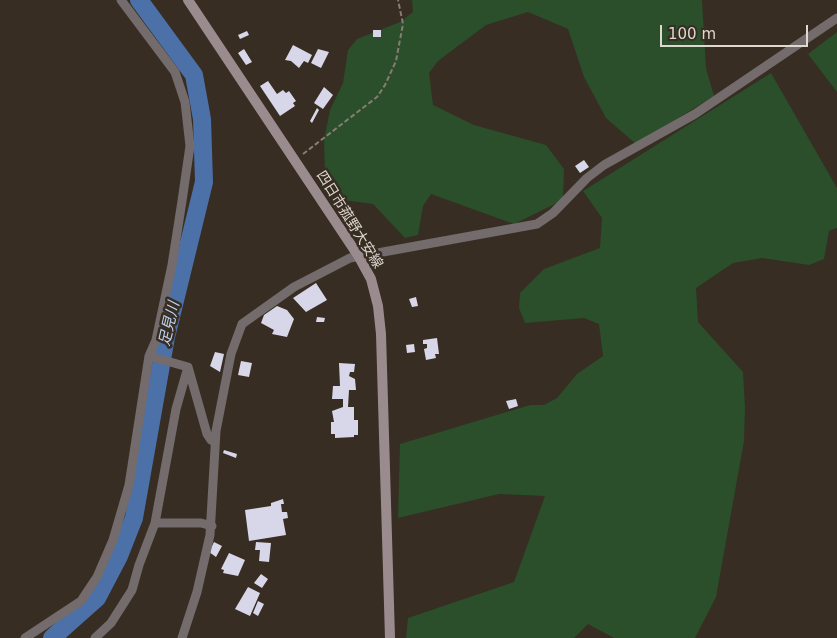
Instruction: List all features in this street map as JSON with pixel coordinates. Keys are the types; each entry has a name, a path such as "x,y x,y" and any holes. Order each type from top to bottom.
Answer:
{"main road":[{"name":"四日市菰野大安線","path":"188,0 359,257 371,279 378,306 382,334 390,638"}],"street":[{"path":"25,638 81,601 97,577 113,540 129,485 149,356 156,340 172,265 190,146 185,102 175,72 120,0"},
{"path":"182,638 197,592 212,526 215,442 229,366 242,324 265,306 319,272 350,258 537,224 553,214 587,178 604,166 696,114 837,18"},
{"path":"149,356 188,367"},
{"path":"188,367 206,434 210,440 215,442"},
{"path":"95,638 110,623 132,590 139,566 156,523 176,408 188,367"},
{"path":"156,523 200,522 212,526"}],"path":[{"path":"295,160 377,97 385,85 396,62 403,24 398,0"}],"green space":[{"path":"412,0 702,0 706,68 714,96 636,144 606,118 584,77 568,29 528,12 486,25 438,61 429,73 433,105 474,125 546,145 564,169 563,200 514,224 431,194 423,206 418,235 405,238 373,204 343,200 325,173 324,140 330,110 343,83 348,50 357,39 400,22 413,12"},
{"path":"837,32 837,92 808,54"},
{"path":"771,73 837,188 837,228 829,231 824,259 809,265 762,258 733,263 696,288 698,322 743,372 745,408 744,441 716,597 695,638 614,638 588,624 574,638 406,638 408,618 514,582 545,496 499,494 398,518 400,444 530,405 544,405 557,398 577,374 603,356 599,324 584,318 525,323 519,308 520,293 544,269 600,248 602,218 583,191"}],"building":[{"path":"373,30 381,30 381,37 373,37"},
{"path":"247,31 249,35 240,39 238,35"},
{"path":"293,45 312,55 308,63 304,61 299,68 291,61 285,60"},
{"path":"244,49 252,62 246,65 238,53"},
{"path":"318,49 329,52 321,68 311,63"},
{"path":"268,81 277,94 283,90 286,93 289,91 296,101 293,103 295,106 280,116 260,86"},
{"path":"324,87 333,95 323,109 314,103"},
{"path":"317,108 319,110 312,123 310,121"},
{"path":"584,160 589,167 580,173 575,166"},
{"path":"316,283 327,300 306,312 293,298"},
{"path":"416,297 418,306 412,307 409,299"},
{"path":"277,306 287,310 294,319 287,337 272,334 274,330 261,323 264,315"},
{"path":"317,317 325,318 324,322 316,322"},
{"path":"437,338 439,354 435,354 436,358 426,360 424,349 427,348 427,344 423,344 423,340"},
{"path":"414,344 415,352 407,353 406,345"},
{"path":"215,352 224,354 220,372 210,366"},
{"path":"241,361 252,363 249,377 238,375"},
{"path":"339,363 355,364 354,372 350,372 349,376 355,379 356,390 349,390 348,407 354,407 354,420 358,420 358,435 354,435 354,437 335,438 335,434 331,434 331,422 334,422 332,411 343,407 343,399 332,399 333,386 340,386"},
{"path":"516,399 518,406 509,409 506,401"},
{"path":"224,450 237,454 236,458 223,453"},
{"path":"283,499 284,504 281,504 282,512 287,512 288,518 283,519 286,535 249,541 245,510 271,506 271,503"},
{"path":"214,542 222,546 216,557 209,552"},
{"path":"256,542 271,543 269,562 259,561 260,550 255,550"},
{"path":"229,553 245,560 238,576 223,573 224,570 221,569"},
{"path":"261,574 268,579 262,588 254,583"},
{"path":"248,587 260,593 250,616 235,609"},
{"path":"258,601 264,604 258,616 253,613"}],"waterway":[{"name":"足見川","path":"52,638 97,598 119,556 134,518 166,337 204,182 202,119 194,75 139,0"}]}
